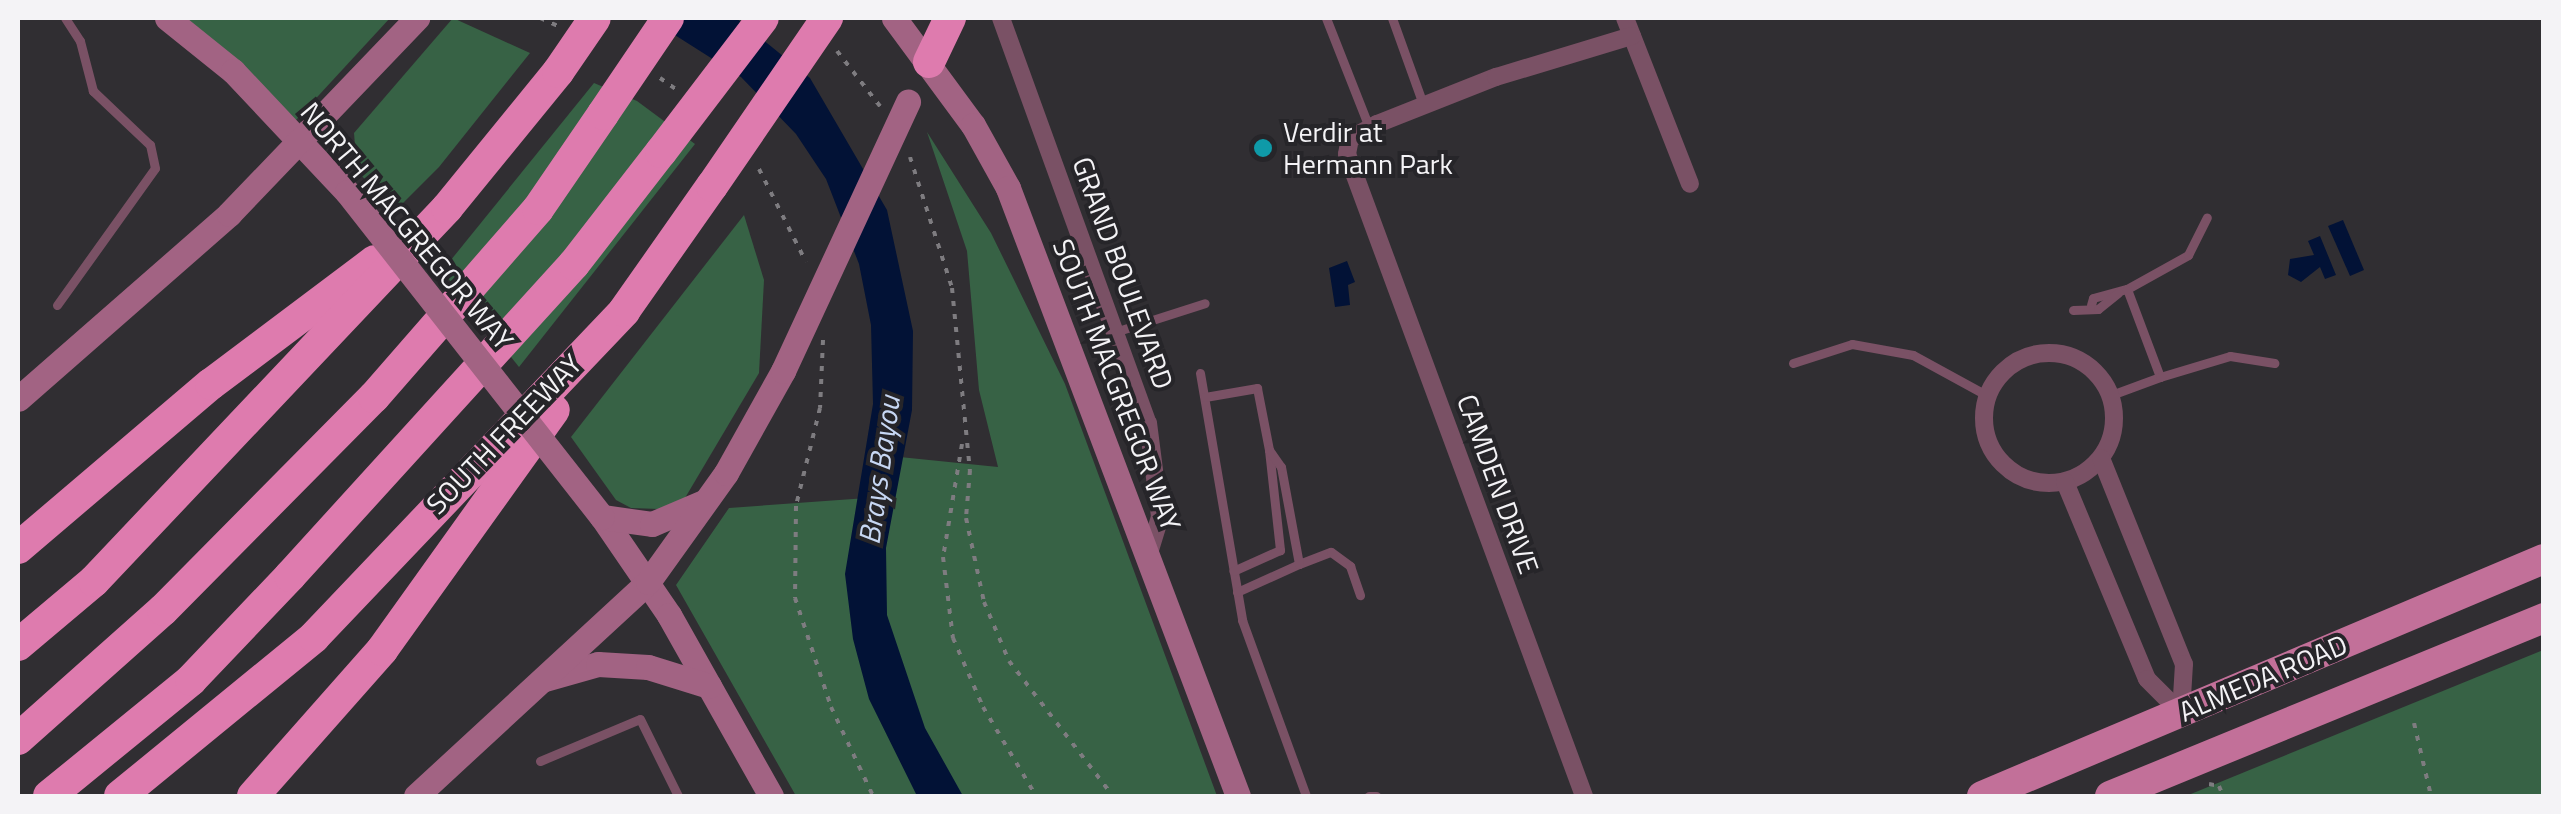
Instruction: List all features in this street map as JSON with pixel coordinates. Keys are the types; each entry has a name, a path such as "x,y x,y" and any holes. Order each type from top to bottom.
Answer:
{"highway":[{"path":"18,645 94,581 447,208 558,72 596,18"},
{"path":"18,738 163,610 374,396 538,209 668,18"},
{"path":"48,796 191,680 278,589 574,264 763,18"},
{"path":"928,62 950,18"},
{"name":"SOUTH FREEWAY","path":"120,796 314,636 624,310 829,30"},
{"path":"18,548 211,384 447,208"},
{"path":"252,796 382,650 624,310"}],"main road":[{"name":"NORTH MACGREGOR WAY","path":"167,18 300,140 347,192 602,517 648,582 771,796"},
{"name":"SOUTH MACGREGOR WAY","path":"894,18 928,62 1008,188 1150,553 1238,796"},
{"path":"18,399 229,214 408,27"},
{"path":"416,796 648,582 709,498 783,371 928,62"},
{"path":"602,517 652,524 709,498"},
{"name":"ALMEDA ROAD","path":"1982,796 2544,560"},
{"name":"ALMEDA ROAD","path":"2110,796 2544,618"},
{"path":"540,680 598,664 648,667 709,686"},
{"path":"2181,713 2200,760"}],"street":[{"name":"GRAND BOULEVARD","path":"1001,18 1118,332 1160,475 1160,516 1150,553"},
{"path":"1369,128 1628,27 1690,184"},
{"name":"CAMDEN DRIVE","path":"1369,128 1350,139 1347,154 1584,796"},
{"path":"2056,352 2090,367 2111,396 2113,428 2102,458 2065,482 2043,484 2004,466 1984,428 1988,396 2018,360 2056,352"},
{"path":"2102,458 2184,664 2181,713"},
{"path":"2065,482 2148,679 2181,713"}],"lane":[{"path":"58,305 154,168 150,145 93,91 80,41 65,18"},
{"path":"1326,18 1369,128"},
{"path":"1392,18 1424,105"},
{"path":"2073,310 2091,304 2093,298 2122,291 2188,255 2207,217"},
{"path":"2122,291 2160,378"},
{"path":"1118,332 1205,303"},
{"path":"1793,363 1852,344 1912,355 1988,396"},
{"path":"2111,396 2230,356 2274,364"},
{"path":"1200,373 1237,592 1306,796"},
{"path":"1204,397 1257,388 1269,450 1280,550 1234,571"},
{"path":"1269,450 1281,467 1299,564"},
{"path":"1237,592 1331,552 1350,566 1360,595"},
{"path":"540,761 640,719 678,796"}],"path":[{"path":"829,30 882,109"},
{"path":"908,151 952,288 963,440 970,470 972,560 998,640 1026,687 1113,796"},
{"path":"963,440 942,557 947,606 968,675 1036,796"},
{"path":"2414,723 2431,796"}],"green space":[{"path":"184,18 390,18 296,120"},
{"path":"453,18 530,53 439,167 393,213 357,170 354,133"},
{"path":"594,83 637,101 695,144 519,367 442,271"},
{"path":"927,132 991,233 1065,384 1217,796 796,796 676,585 729,508 867,498 880,455 998,467 979,390 967,251"},
{"path":"744,215 764,280 759,373 685,498 659,509 631,508 616,500 571,437"},
{"path":"2543,650 2543,796 2186,796"}],"water":[{"name":"Brays Bayou","path":"648,18 736,18 810,78 887,210 913,331 912,410 886,548 887,615 925,728 963,796 917,796 869,699 853,639 845,574 873,404 871,325 859,264 826,179 796,134 741,77"},
{"path":"2343,220 2364,270 2350,276 2328,226"},
{"path":"2320,236 2336,275 2325,279 2320,267 2301,282 2288,275 2290,259 2314,255 2308,241"},
{"path":"1347,261 1355,282 1348,285 1350,305 1335,307 1329,268"}],"place":[{"name":"Verdir at Hermann Park","path":"1263,148"}]}
